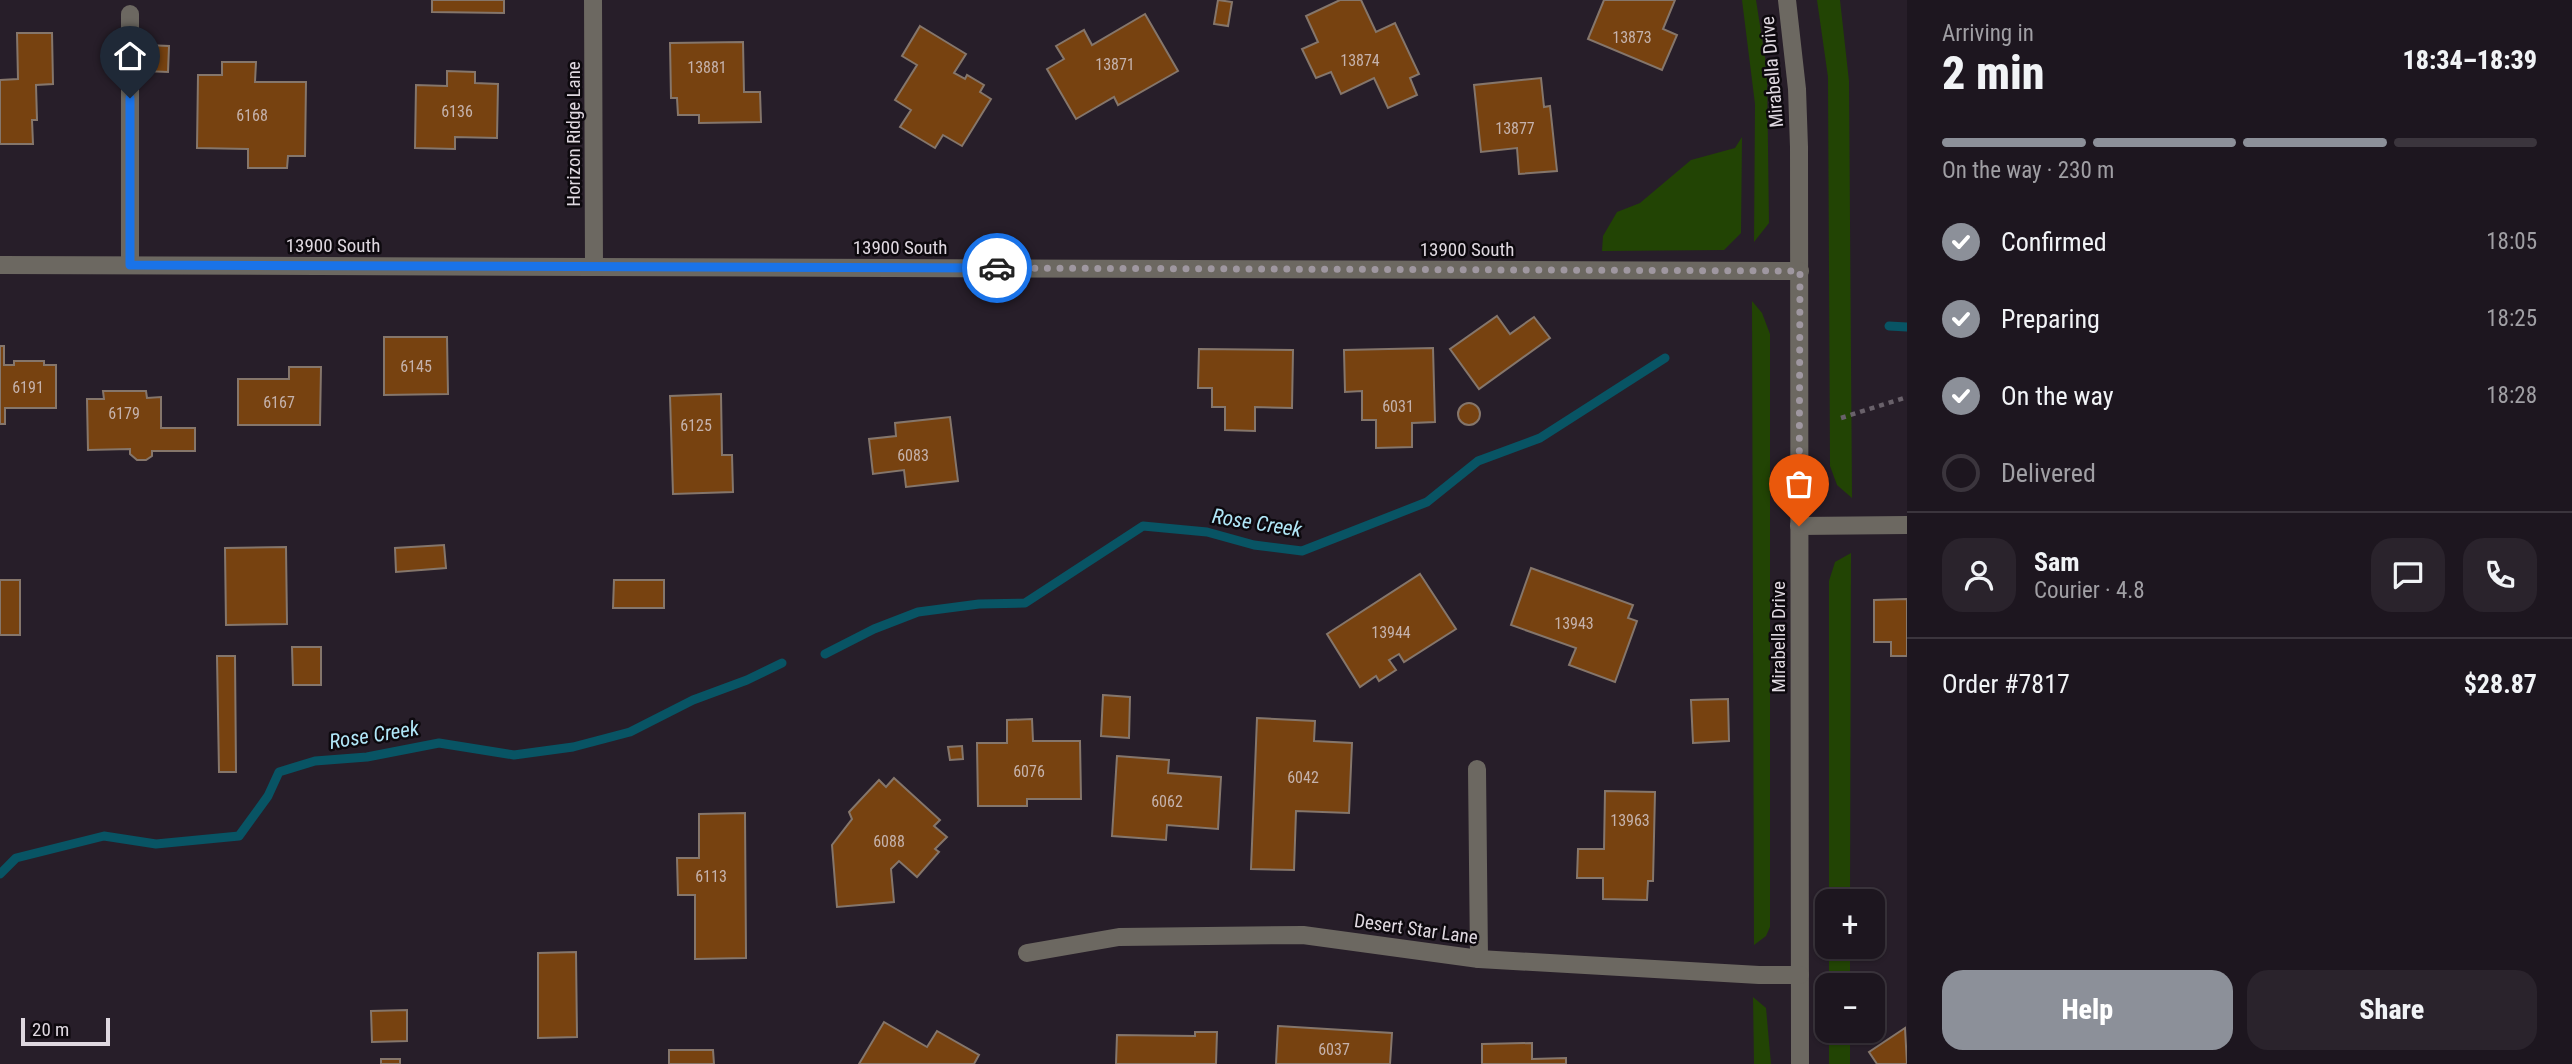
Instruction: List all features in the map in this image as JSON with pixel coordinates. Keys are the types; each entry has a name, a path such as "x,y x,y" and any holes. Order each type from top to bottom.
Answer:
{"street":[{"name":"Horizon Ridge Lane","path":"593,0 594,267"},
{"name":"Mirabella Drive","path":"1787,0 1797,89 1800,271 1800,1064"},
{"path":"130,14 130,265"},
{"name":"13900 South","path":"0,265 1800,271"},
{"path":"1799,526 1907,525"},
{"path":"1477,769 1479,959"},
{"name":"Desert Star Lane","path":"1027,953 1119,937 1303,935 1479,959 1800,975"}],"path":[{"path":"1842,418 1907,397"}],"green space":[{"path":"1742,0 1756,0 1767,70 1769,223 1754,242 1755,104"},
{"path":"1817,0 1840,0 1849,81 1852,498 1837,485 1830,466 1828,77"},
{"path":"1742,137 1741,233 1724,250 1602,251 1603,236 1617,212 1640,203 1691,160 1735,148"},
{"path":"1752,301 1762,313 1770,334 1770,927 1766,936 1754,945"},
{"path":"1851,553 1850,889 1829,889 1829,581 1835,562"},
{"path":"1829,959 1850,959 1850,973 1829,973"},
{"path":"1753,997 1766,1008 1771,1064 1754,1064"},
{"path":"1829,1043 1850,1043 1850,1064 1829,1064"}],"building":[{"path":"432,0 504,0 504,13 432,12"},
{"path":"1218,0 1232,2 1228,26 1214,24"},
{"path":"1340,0 1361,0 1376,32 1395,23 1419,74 1410,78 1417,95 1388,108 1374,78 1341,94 1331,72 1316,78 1302,49 1318,42 1306,16"},
{"path":"1604,0 1675,0 1663,29 1677,35 1662,70 1588,39"},
{"path":"1145,14 1178,71 1118,105 1114,97 1076,119 1047,69 1064,59 1056,46 1084,30 1092,45"},
{"path":"920,26 966,54 954,73 965,79 967,75 984,85 980,92 991,99 962,146 943,135 935,148 900,127 911,110 895,100 917,65 902,56"},
{"path":"17,33 52,33 53,84 36,85 37,120 32,120 33,144 0,144 0,80 18,79"},
{"path":"743,42 744,92 760,92 761,122 699,123 699,115 678,115 677,98 671,98 670,43"},
{"path":"146,45 169,46 168,72 145,71"},
{"path":"222,62 256,62 255,82 306,82 305,156 288,156 287,168 248,168 248,149 197,148 198,75 222,75"},
{"path":"447,71 475,72 475,83 498,84 497,138 455,137 455,149 415,148 416,85 447,86"},
{"path":"1541,78 1544,107 1550,106 1557,171 1519,174 1517,148 1481,152 1474,85"},
{"path":"1497,316 1510,334 1534,317 1550,338 1479,389 1450,349"},
{"path":"384,337 447,337 448,394 384,395"},
{"path":"0,346 4,346 4,365 14,365 14,361 44,361 44,365 56,365 56,408 5,408 5,424 0,424"},
{"path":"1433,348 1435,422 1412,423 1412,447 1376,448 1376,420 1362,420 1362,391 1345,392 1344,350"},
{"path":"1199,349 1293,350 1292,408 1255,407 1255,431 1225,430 1225,407 1212,407 1212,388 1198,388"},
{"path":"289,367 321,367 320,425 238,425 238,379 289,379"},
{"path":"103,391 146,391 147,398 161,397 161,428 195,428 195,451 152,451 152,456 146,460 137,460 130,454 130,449 88,450 87,399 104,399"},
{"path":"721,394 722,455 732,455 733,492 673,494 670,396"},
{"path":"1469,403 1477,406 1480,414 1477,422 1469,425 1461,422 1458,414 1461,406"},
{"path":"950,417 958,481 906,487 904,470 873,474 869,439 896,436 895,423"},
{"path":"444,545 446,568 396,572 395,548"},
{"path":"286,547 287,624 226,625 225,548"},
{"path":"1531,568 1633,605 1628,618 1637,621 1615,682 1569,665 1576,648 1511,625"},
{"path":"1420,574 1456,629 1404,662 1399,654 1389,660 1396,670 1379,681 1376,676 1360,687 1327,634"},
{"path":"0,580 20,580 20,635 0,635"},
{"path":"614,580 664,580 664,608 613,608"},
{"path":"1907,599 1907,656 1891,656 1891,642 1874,642 1874,600"},
{"path":"292,647 321,647 321,685 293,685"},
{"path":"217,656 235,656 236,772 219,772"},
{"path":"1103,695 1130,697 1129,738 1101,736"},
{"path":"1728,699 1729,741 1693,743 1691,700"},
{"path":"1257,718 1315,721 1314,741 1352,743 1349,813 1296,811 1294,870 1251,869"},
{"path":"1032,719 1033,741 1080,741 1081,799 1027,799 1027,806 978,806 977,743 1007,743 1007,720"},
{"path":"962,746 963,759 950,760 948,747"},
{"path":"1117,756 1169,760 1168,773 1221,777 1218,829 1167,825 1166,840 1112,836"},
{"path":"894,778 940,820 934,826 947,837 935,849 939,852 917,877 899,861 891,869 894,902 837,907 832,845 852,819 849,812 879,780 886,787"},
{"path":"1605,791 1655,792 1653,881 1648,881 1647,900 1603,899 1603,878 1577,878 1578,849 1604,849"},
{"path":"745,813 746,958 695,959 695,895 678,895 677,858 699,858 699,814"},
{"path":"576,952 577,1037 538,1038 538,953"},
{"path":"407,1010 407,1041 372,1042 371,1011"},
{"path":"884,1022 927,1047 937,1031 979,1055 974,1064 859,1064"},
{"path":"1278,1026 1392,1033 1390,1064 1276,1064"},
{"path":"1905,1028 1907,1064 1877,1064 1869,1052"},
{"path":"1195,1032 1217,1032 1216,1064 1116,1064 1117,1035 1195,1036"},
{"path":"1532,1043 1532,1059 1566,1058 1566,1064 1482,1064 1482,1044"},
{"path":"669,1050 713,1050 714,1064 669,1064"},
{"path":"381,1059 400,1059 400,1064 381,1064"}],"waterway":[{"name":"Rose Creek","path":"1889,326 1907,327"},
{"name":"Rose Creek","path":"825,654 874,629 918,612 979,604 1025,603 1143,526 1207,532 1254,545 1302,551 1427,502 1478,461 1540,438 1665,358"},
{"name":"Rose Creek","path":"0,874 16,858 104,836 156,844 239,836 268,796 279,772 315,761 367,757 439,743 514,755 573,747 630,732 693,700 747,680 782,663"}],"way so far":[{"path":"997,268 1800,271 1799,526"}],"route":[{"path":"130,98 130,265 997,268"}]}
